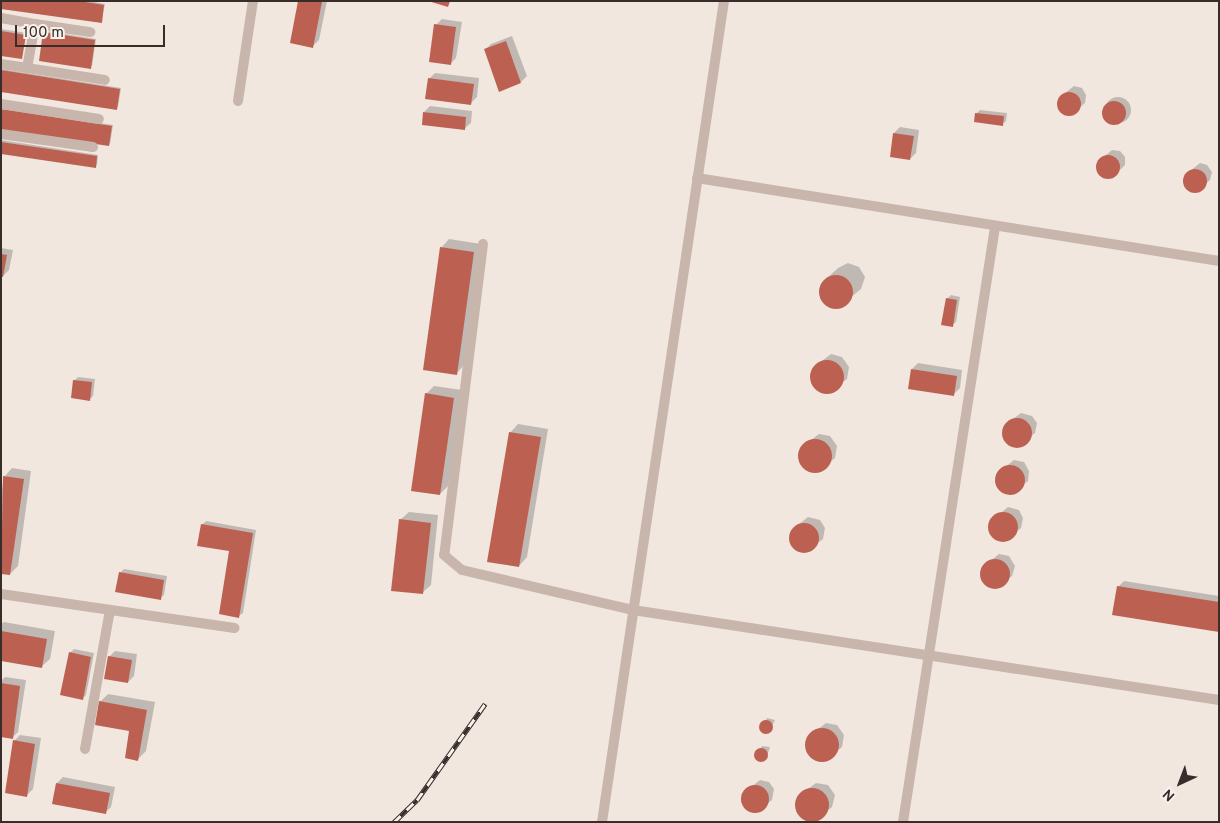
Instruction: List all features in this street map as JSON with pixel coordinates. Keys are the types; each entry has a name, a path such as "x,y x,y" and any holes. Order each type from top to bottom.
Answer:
{"street":[{"path":"238,101 253,1"},
{"path":"602,822 724,1"},
{"path":"1,18 90,32"},
{"path":"27,68 35,24"},
{"path":"1,64 105,80"},
{"path":"1,104 99,119"},
{"path":"1,134 93,147"},
{"path":"697,178 995,227 1219,261"},
{"path":"903,822 995,227"},
{"path":"483,244 444,556 462,570 633,610 1219,700"},
{"path":"1,594 234,628"},
{"path":"85,749 110,610"}],"building":[{"path":"1,1 79,1 104,5 102,23 1,9"},
{"path":"298,1 322,2 313,48 290,43"},
{"path":"428,1 450,1 448,7"},
{"path":"434,24 456,27 451,65 429,62"},
{"path":"1,31 26,35 22,59 1,56"},
{"path":"43,32 95,40 91,69 39,61"},
{"path":"506,41 521,83 499,92 484,49"},
{"path":"1,70 120,89 117,110 1,92"},
{"path":"428,78 474,84 471,105 425,99"},
{"path":"1069,92 1078,95 1081,104 1078,113 1069,116 1060,113 1057,104 1060,95"},
{"path":"1114,101 1123,104 1126,113 1123,122 1114,125 1105,122 1102,113 1105,104"},
{"path":"1,109 112,126 109,146 1,130"},
{"path":"423,112 466,117 465,130 422,125"},
{"path":"975,113 1004,116 1003,126 974,122"},
{"path":"893,133 914,136 910,160 890,157"},
{"path":"1,142 97,156 96,168 1,154"},
{"path":"1108,155 1117,158 1120,167 1117,176 1108,179 1099,176 1096,167 1099,158"},
{"path":"1195,169 1204,172 1207,181 1204,190 1195,193 1186,190 1183,181 1186,172"},
{"path":"440,247 474,252 457,375 423,370"},
{"path":"1,254 7,255 3,277 1,277"},
{"path":"836,275 843,276 848,280 852,285 852,299 848,304 843,308 836,309 829,308 824,304 820,299 819,292 820,285 824,280 829,276"},
{"path":"946,298 957,300 953,327 941,325"},
{"path":"827,360 834,361 839,365 843,370 843,384 839,389 834,393 827,394 820,393 815,389 811,384 810,377 811,370 815,365 820,361"},
{"path":"911,369 957,376 954,396 908,389"},
{"path":"73,380 92,382 90,401 71,398"},
{"path":"425,393 454,398 440,495 411,491"},
{"path":"1017,418 1027,423 1032,433 1027,443 1017,448 1007,443 1002,433 1007,423"},
{"path":"509,432 541,437 519,567 487,562"},
{"path":"815,439 822,440 827,444 831,449 831,463 827,468 822,472 815,473 808,472 803,468 799,463 798,456 799,449 803,444 808,440"},
{"path":"1010,465 1020,470 1025,480 1020,490 1010,495 1000,490 995,480 1000,470"},
{"path":"3,476 24,479 10,575 1,574"},
{"path":"1003,512 1013,517 1018,527 1013,537 1003,542 993,537 988,527 993,517"},
{"path":"399,519 431,523 423,594 391,591"},
{"path":"804,523 815,527 819,538 815,549 804,553 793,549 789,538 793,527"},
{"path":"201,524 253,533 239,618 219,614 229,551 197,546"},
{"path":"995,559 1005,564 1010,574 1005,584 995,589 985,584 980,574 985,564"},
{"path":"119,572 164,580 161,600 115,592"},
{"path":"1117,586 1219,602 1219,632 1112,615"},
{"path":"1,631 47,639 42,668 1,661"},
{"path":"69,652 91,657 83,700 60,695"},
{"path":"108,656 132,660 128,683 104,679"},
{"path":"1,683 20,686 13,739 1,737"},
{"path":"99,701 147,710 138,761 125,758 129,731 95,725"},
{"path":"763,720 769,720 773,727 769,734 763,734 759,730 759,724"},
{"path":"822,728 829,729 834,733 838,738 838,752 834,757 829,761 822,762 815,761 810,757 806,752 805,745 806,738 810,733 815,729"},
{"path":"13,740 35,744 27,797 5,793"},
{"path":"758,748 764,748 768,755 764,762 758,762 754,758 754,752"},
{"path":"56,783 110,793 106,814 52,804"},
{"path":"755,785 765,789 769,799 765,809 755,813 745,809 741,799 745,789"},
{"path":"812,788 819,789 824,793 828,798 828,812 824,817 819,821 812,822 805,821 800,817 796,812 795,805 796,798 800,793 805,789"}],"railway":[{"path":"394,822 417,800 485,704"}]}
